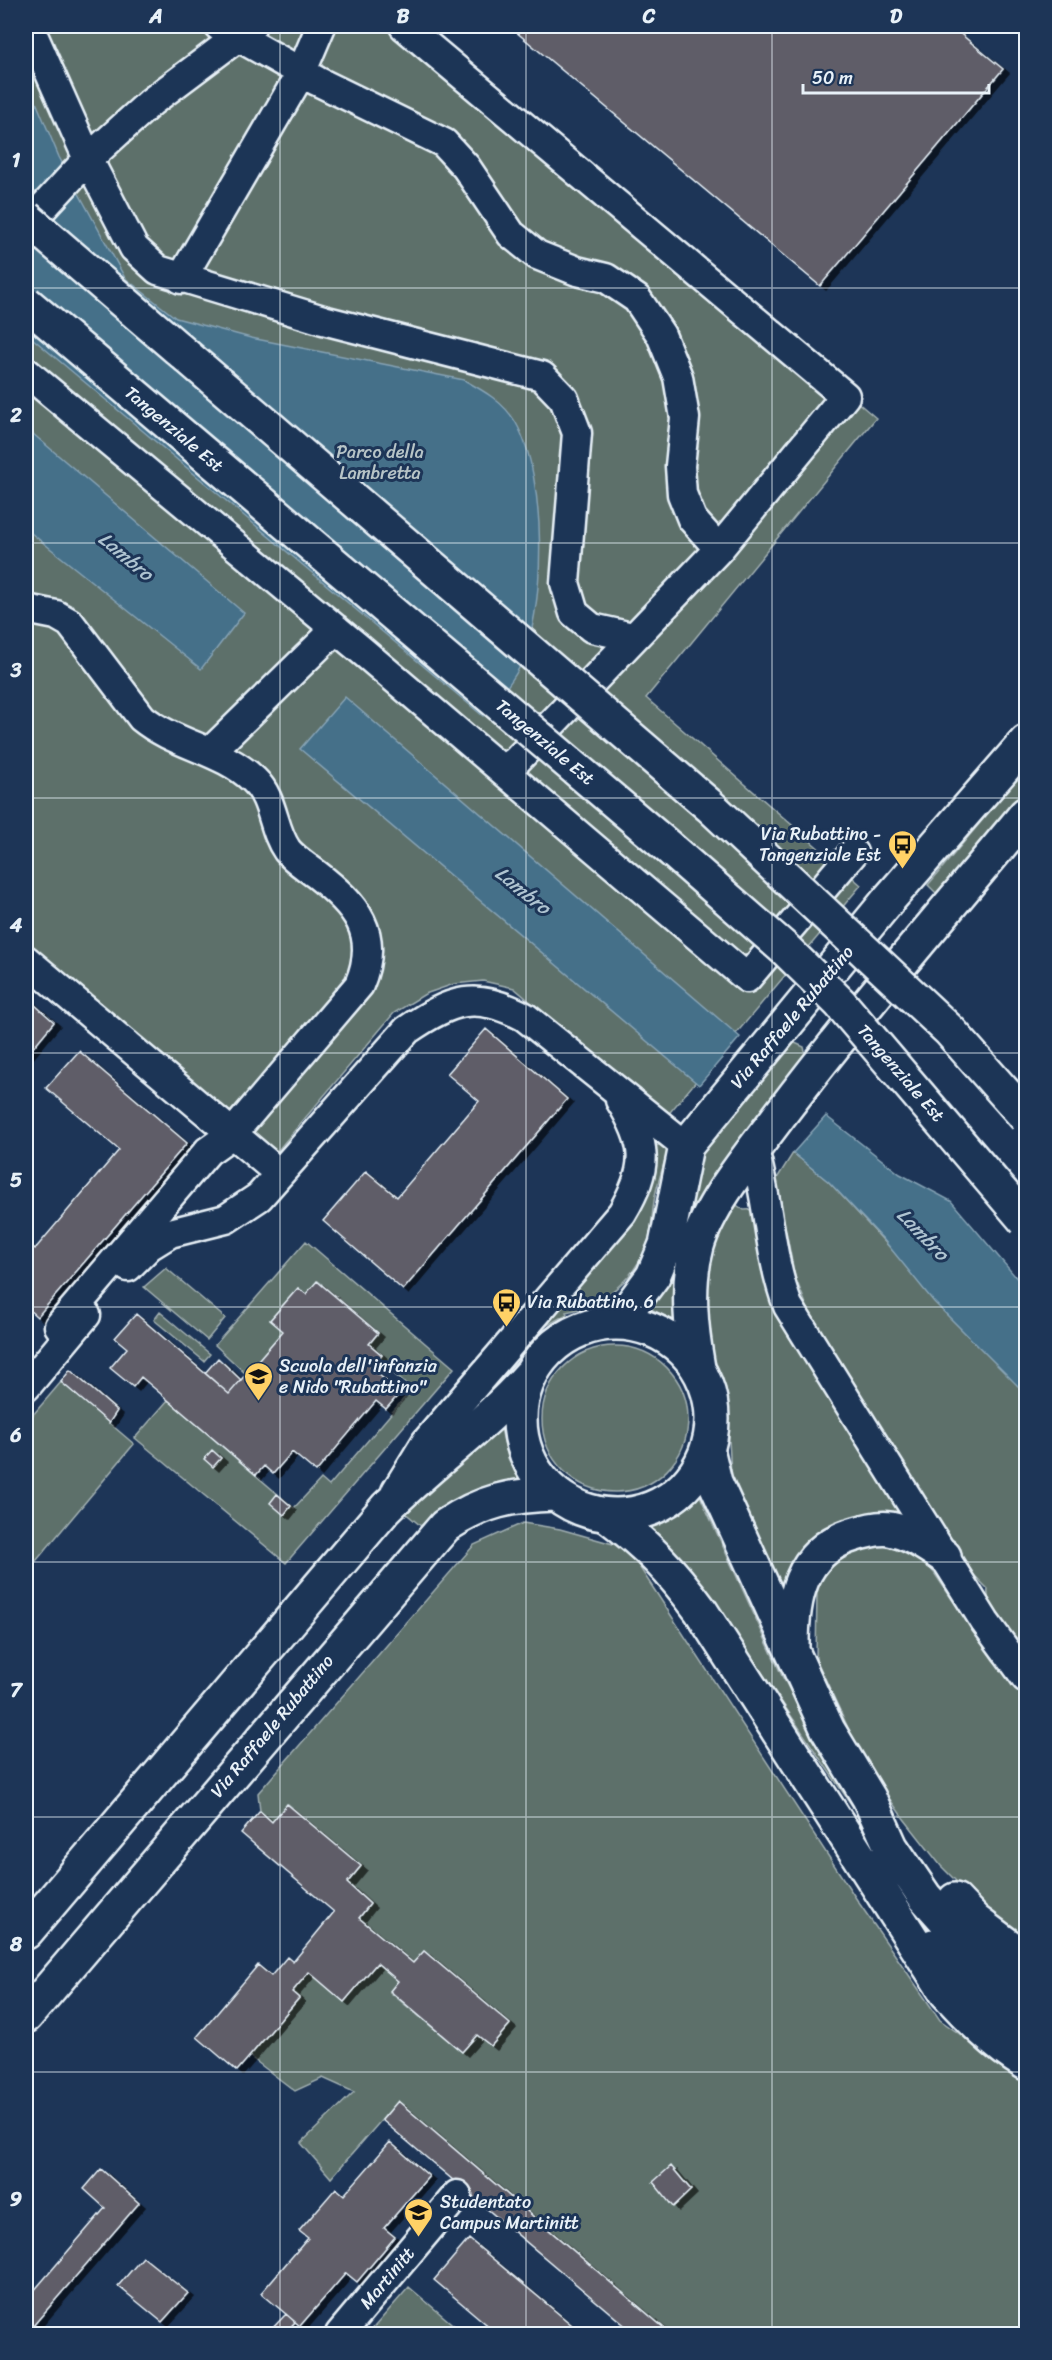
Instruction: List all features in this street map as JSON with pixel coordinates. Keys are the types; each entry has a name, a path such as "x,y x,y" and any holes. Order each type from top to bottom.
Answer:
{"main road":[{"path":"26,218 710,806 950,1031 1026,1117"},
{"name":"Tangenziale Est","path":"26,303 667,846 786,950 840,1003 1026,1221"},
{"name":"Via Raffaele Rubattino","path":"618,1323 653,1276 666,1245 686,1146 890,898 1026,742"},
{"path":"698,1368 692,1330 691,1271 697,1245 710,1216 754,1150 815,1067 1026,814"},
{"path":"26,1932 386,1508 440,1458 490,1418 530,1376 548,1352 571,1333 594,1325 618,1323 641,1326 663,1335 683,1350 698,1368 706,1384 711,1407 708,1453 715,1482 828,1730 869,1798 891,1847 925,1897 993,1967 1026,1994"},
{"path":"530,1376 520,1410 520,1434 532,1467 555,1494 576,1507 608,1515 634,1513 668,1500 686,1485 708,1453"},
{"name":"Via Raffaele Rubattino","path":"26,2016 445,1526 467,1512 492,1502 519,1495 555,1494"},
{"path":"608,1515 646,1544 669,1568 700,1611 946,1992 975,2024 1012,2055 1026,2063"},
{"path":"792,1651 792,1615 798,1585 812,1560 835,1541 864,1531 888,1529 912,1536 944,1556"},
{"path":"869,1798 930,1873 975,1921 1026,1959"},
{"path":"883,1896 962,1976 1026,2025"}],"street":[{"path":"29,26 88,159 134,248 158,270 181,279 390,338 542,376 564,399 576,433 565,583 574,614 592,628 632,637"},
{"path":"181,279 301,73 321,26"},
{"path":"404,26 845,396 719,549 632,637 516,761 503,770"},
{"path":"26,226 88,159 236,30 301,73 444,143 466,167 511,234 537,255 578,271 606,278 637,299 661,336 678,377 685,418 680,466 682,494 692,519 719,549"},
{"path":"26,372 336,629 747,978 853,854"},
{"path":"26,609 56,615 70,623 142,718 153,727 210,752 254,779 266,794 279,835 288,851 346,897 364,928 368,949 368,965 359,985 232,1134 208,1151 59,1326"},
{"path":"210,752 336,629"},
{"path":"26,960 267,1163"},
{"path":"26,1387 134,1260 170,1233 226,1219 259,1197 407,1030 431,1014 454,1004 478,1001 501,1004 525,1017 686,1146"},
{"path":"386,1508 426,1442 622,1213 634,1192 642,1171 640,1145 629,1115 614,1090"},
{"path":"754,1150 761,1173 781,1287 788,1306 985,1622 1026,1678"},
{"name":"Martinitt","path":"340,2334 457,2194"}],"green space":[{"name":"Parco della Lambretta","path":"26,26 415,26 876,418 646,698 861,885 666,1117 514,988 483,981 454,984 425,994 394,1013 273,1156 26,974"},
{"path":"1026,768 1026,788 937,894 928,885"},
{"path":"795,1043 804,1047 806,1056 694,1220 686,1220 691,1187 702,1149 791,1044"},
{"path":"655,1127 668,1148 655,1194 649,1238 637,1265 628,1277 606,1296 566,1312 567,1314 544,1327 650,1147 659,1145"},
{"path":"793,1153 829,1182 1026,1394 1026,1652 995,1615 988,1598 988,1589 970,1571 808,1309 795,1277 776,1180"},
{"path":"735,1204 744,1210 760,1209 765,1245 916,1524 885,1519 784,1595 731,1474 726,1389 712,1353 704,1304 712,1244"},
{"path":"306,1241 454,1368 286,1563 135,1438 168,1400 294,1508 321,1479 329,1486 412,1389 377,1360 381,1354 369,1344 378,1332 318,1281 306,1294 298,1288 270,1320 283,1331 246,1374 215,1345"},
{"path":"166,1268 225,1318 207,1340 144,1287"},
{"path":"676,1269 679,1323 647,1307"},
{"path":"160,1312 210,1354 204,1361 154,1320"},
{"path":"615,1346 643,1352 667,1367 682,1391 688,1419 682,1447 667,1471 643,1486 615,1492 587,1486 563,1471 548,1447 542,1419 548,1391 563,1367 587,1352"},
{"path":"61,1382 134,1444 26,1573 26,1423"},
{"path":"501,1429 508,1458 519,1479 477,1489 455,1499 421,1526 403,1511"},
{"path":"698,1495 782,1676 861,1815 859,1816 699,1580 672,1549 648,1529 678,1513"},
{"path":"523,1523 560,1529 627,1548 859,1903 940,2020 1026,2081 1026,2334 671,2334 398,2101 331,2178 301,2143 354,2092 323,2078 295,2091 249,2056 299,1998 292,1992 309,1972 344,2002 377,1963 398,1981 390,1992 462,2052 477,2035 491,2046 509,2025 424,1951 413,1963 359,1918 370,1903 347,1883 361,1866 288,1804 272,1822 260,1811 258,1793 474,1545"},
{"path":"878,1544 903,1546 923,1560 935,1574 993,1660 1026,1695 1026,1944 988,1913 941,1866 901,1815 865,1764 816,1659 817,1593 820,1581 843,1554"},
{"path":"409,2287 464,2334 368,2334"}],"water":[{"path":"26,78 59,157 125,278 176,318 251,338 464,380 479,388 506,409 516,423 526,447 533,477 538,510 539,580 535,614 528,644 519,668 483,716 26,333"},
{"name":"Lambro","path":"26,428 244,613 201,669 26,529"},
{"name":"Lambro","path":"345,697 740,1037 699,1085 300,749"},
{"name":"Lambro","path":"826,1116 900,1174 951,1201 1026,1289 1026,1394 934,1302 883,1239 829,1182 793,1153"}],"building":[{"path":"509,26 951,26 1003,69 820,286"},
{"path":"26,997 54,1022 26,1056"},
{"path":"486,1029 567,1099 403,1290 323,1221 366,1171 397,1197 479,1101 447,1074"},
{"path":"79,1051 187,1143 37,1317 26,1307 26,1241 35,1249 119,1150 46,1088"},
{"path":"317,1281 378,1333 369,1344 382,1355 371,1368 400,1393 386,1409 376,1401 316,1472 292,1452 273,1474 264,1466 256,1475 141,1377 133,1387 110,1368 127,1348 115,1338 136,1314 229,1394 283,1331 270,1320 298,1288 306,1294"},
{"path":"218,1358 241,1380 229,1394 205,1373"},
{"path":"70,1370 117,1411 109,1423 61,1382"},
{"path":"212,1450 221,1458 213,1467 204,1459"},
{"path":"277,1494 291,1506 284,1515 270,1503"},
{"path":"287,1804 361,1866 347,1883 370,1904 359,1918 413,1963 424,1951 510,2024 491,2046 477,2035 462,2052 390,1991 398,1981 377,1963 344,2002 309,1972 292,1992 299,1998 237,2071 197,2037 258,1965 271,1976 287,1957 293,1962 334,1912 241,1833 260,1811 272,1822"},
{"path":"398,2101 671,2334 635,2334 382,2120"},
{"path":"390,2142 429,2176 384,2228 395,2237 357,2282 346,2273 300,2326 261,2293 308,2238 299,2231 336,2188 344,2195"},
{"path":"671,2166 691,2190 673,2207 653,2182"},
{"path":"101,2169 139,2203 26,2334 26,2300 105,2208 84,2189"},
{"path":"469,2239 572,2325 565,2334 498,2334 434,2280"},
{"path":"143,2257 188,2293 162,2322 118,2286"},
{"path":"286,2314 295,2322 284,2334 267,2334"}],"place":[{"name":"Via Rubattino - Tangenziale Est","path":"902,870"},
{"name":"Via Rubattino, 6","path":"506,1328"},
{"name":"Scuola dell'infanzia e Nido \"Rubattino\"","path":"258,1402"},
{"name":"Studentato Campus Martinitt","path":"419,2238"}]}
